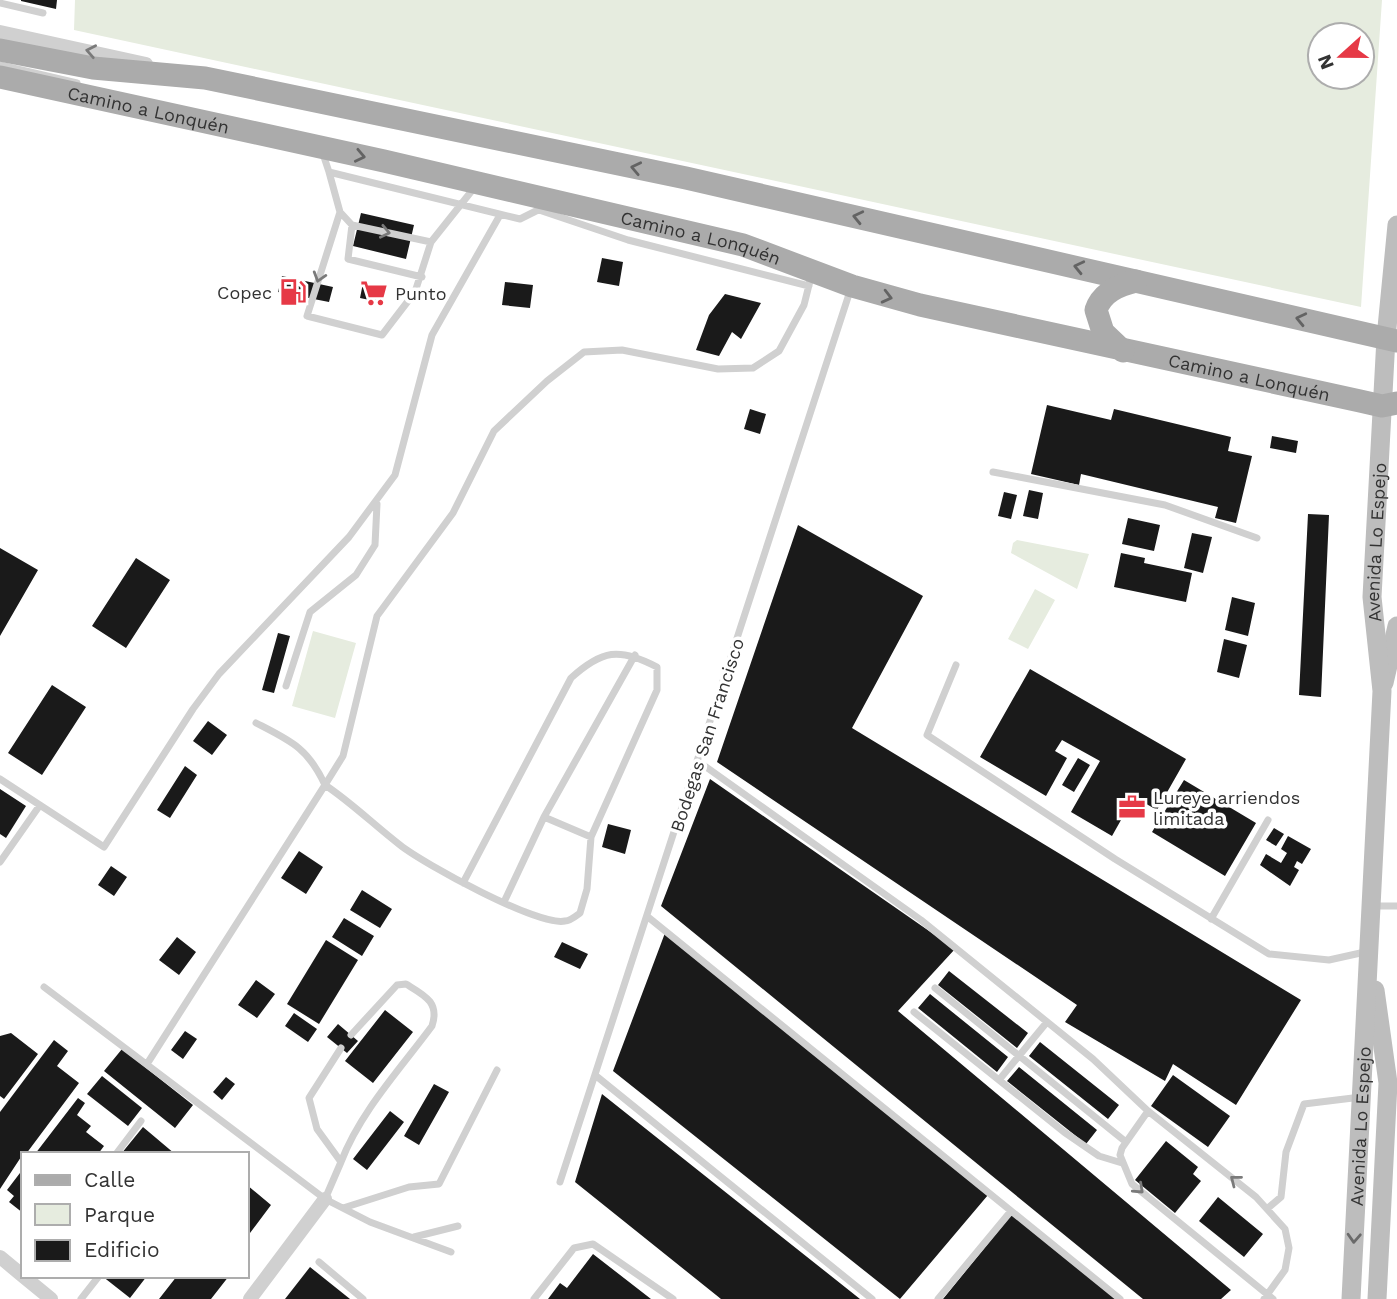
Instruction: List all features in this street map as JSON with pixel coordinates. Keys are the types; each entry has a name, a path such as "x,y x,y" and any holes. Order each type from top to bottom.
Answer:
{"main road":[{"name":"Camino a Lonquén","path":"0,50 82,67 205,78 686,178 1392,340"},
{"name":"Camino a Lonquén","path":"0,77 477,182 546,205 743,245 811,278 852,286 894,299 1123,351 1390,405"},
{"path":"0,90 59,90"},
{"name":"Avenida Lo Espejo","path":"1351,1299 1382,691 1372,597 1390,405 1397,225"},
{"path":"1123,351 1103,332 1096,310 1100,300 1109,292 1136,281"},
{"name":"Avenida Lo Espejo","path":"1382,691 1397,626"},
{"name":"Avenida Lo Espejo","path":"1369,951 1387,1066 1377,1299"},
{"path":"1357,1185 1370,1180 1382,1186"}],"street":[{"name":"Camino a Lonquén","path":"0,32 205,78"},
{"path":"250,1299 325,1199"},
{"path":"0,1257 21,1274"},
{"path":"25,1278 51,1299"}],"lane":[{"path":"0,3 43,13"},
{"path":"0,65 84,85"},
{"path":"93,88 136,108"},
{"path":"321,147 340,212 352,225 431,242"},
{"path":"329,172 520,219 546,205"},
{"path":"340,212 307,316 382,335 415,292 431,242 477,182"},
{"path":"0,779 104,847 193,709 219,674 319,571 377,503 395,475 432,335 500,215"},
{"path":"352,225 348,259 422,277"},
{"path":"147,1064 343,756 377,616 453,513 494,431 547,381 584,352 622,350 718,369 753,368 779,351 804,304 811,278"},
{"name":"Bodegas San Francisco","path":"560,1182 852,286"},
{"path":"993,472 1165,505 1257,538"},
{"path":"286,686 310,612 356,575 375,545 377,503"},
{"path":"256,723 289,740 313,760 324,785 353,803 401,847 463,883 541,919 565,922 580,913 587,889 592,837 657,690 657,667 635,655 595,656 571,678 463,883"},
{"path":"504,902 544,817 635,655"},
{"path":"956,665 927,735 1269,954 1320,960 1369,951"},
{"path":"699,762 921,920 1093,1059 1148,1111 1268,1208 1284,1229 1289,1248 1285,1270 1268,1298 1132,1184 1120,1155 1148,1111"},
{"path":"0,862 40,805"},
{"path":"544,817 592,837"},
{"path":"1211,919 1268,820"},
{"path":"1371,905 1397,906"},
{"path":"648,916 1120,1299"},
{"path":"325,1199 347,1146 432,1026 436,1014 434,1006 428,998 406,984 397,985 351,1035"},
{"path":"44,987 325,1199 451,1252"},
{"path":"935,988 1126,1142"},
{"path":"914,1012 1099,1156 1122,1163"},
{"path":"999,1080 1047,1022"},
{"path":"341,1048 309,1098 317,1129 341,1162"},
{"path":"343,1208 409,1187 439,1184 497,1070"},
{"path":"595,1075 872,1299"},
{"path":"1268,1208 1281,1197 1286,1152 1304,1104 1362,1097"},
{"path":"118,1152 141,1121"},
{"path":"938,1299 1011,1211"},
{"path":"414,1237 458,1226"},
{"path":"534,1299 574,1248 593,1244 673,1299"},
{"path":"319,1262 363,1299"},
{"path":"81,1299 97,1278"}],"green space":[{"path":"75,0 1382,0 1376,88 1376,21 1306,21 1306,91 1376,91 1361,307 74,30"},
{"path":"1017,540 1089,554 1077,589 1011,553 1013,543"},
{"path":"1035,589 1055,600 1028,649 1008,639"},
{"path":"313,631 356,643 335,718 292,706"}],"building":[{"path":"57,0 56,9 21,1"},
{"path":"361,213 414,225 406,259 353,246"},
{"path":"602,258 623,262 619,286 597,282"},
{"path":"282,276 333,287 329,302 278,292"},
{"path":"505,282 533,285 530,308 502,305"},
{"name":"Punto","path":"363,283 387,288 384,303 360,298"},
{"path":"725,294 761,303 741,339 732,332 719,356 696,350 709,315"},
{"path":"1047,405 1111,420 1114,409 1231,437 1228,451 1252,456 1236,523 1215,518 1218,507 1081,474 1079,485 1031,474"},
{"path":"750,409 766,414 760,434 744,429"},
{"path":"1272,436 1298,441 1296,453 1270,448"},
{"path":"1029,490 1043,493 1038,519 1023,516"},
{"path":"1004,492 1017,495 1011,519 998,516"},
{"path":"1308,514 1329,515 1321,697 1299,695"},
{"path":"1128,518 1160,525 1154,551 1122,544"},
{"path":"798,525 923,596 852,728 1301,1000 1236,1105 1173,1064 1165,1081 1065,1022 1077,1005 717,762"},
{"path":"1192,533 1212,537 1203,573 1184,568"},
{"path":"0,548 38,570 0,636"},
{"path":"1121,553 1145,558 1144,563 1192,573 1186,602 1114,587"},
{"path":"136,558 170,580 126,648 92,626"},
{"path":"1232,597 1255,603 1248,636 1225,630"},
{"path":"278,633 290,636 274,693 262,690"},
{"path":"1224,639 1247,645 1239,678 1217,672"},
{"path":"1030,669 1186,759 1157,810 1134,797 1112,836 1071,812 1100,761 1062,740 1055,751 1067,758 1046,796 980,757"},
{"path":"52,685 86,707 42,775 8,753"},
{"path":"208,721 227,735 212,755 193,741"},
{"path":"1078,758 1090,765 1074,792 1062,785"},
{"path":"185,766 197,775 170,818 157,810"},
{"path":"710,779 955,949 898,1011 1231,1290 1221,1299 1143,1299 661,906"},
{"path":"1184,780 1256,823 1225,876 1152,832"},
{"path":"0,789 26,806 6,838 0,834"},
{"path":"608,824 631,830 625,854 602,847"},
{"path":"1274,828 1284,834 1276,846 1266,840"},
{"path":"1288,836 1311,849 1302,864 1297,861 1294,867 1299,870 1290,886 1260,865 1266,854 1281,863 1287,853 1281,849"},
{"path":"299,851 323,867 306,894 281,878"},
{"path":"111,866 127,877 114,896 98,885"},
{"path":"362,890 392,909 380,928 350,910"},
{"path":"344,918 374,936 362,956 332,937"},
{"path":"665,933 988,1195 900,1299 613,1071"},
{"path":"177,937 196,952 179,975 159,960"},
{"path":"326,940 358,960 319,1024 287,1004"},
{"path":"562,942 588,954 580,969 554,957"},
{"path":"949,971 1028,1033 1017,1048 938,985"},
{"path":"256,980 275,994 257,1018 238,1005"},
{"path":"930,994 1008,1057 997,1072 918,1008"},
{"path":"385,1010 413,1032 373,1083 345,1061"},
{"path":"294,1013 317,1029 308,1042 285,1026"},
{"path":"338,1024 358,1041 347,1053 327,1037"},
{"path":"185,1031 197,1039 183,1059 171,1050"},
{"path":"11,1033 38,1054 4,1099 0,1096 0,1036"},
{"path":"54,1040 68,1051 57,1066 79,1083 27,1152 21,1152 21,1157 0,1189 0,1112"},
{"path":"1040,1042 1119,1105 1108,1119 1029,1056"},
{"path":"122,1049 193,1105 175,1128 104,1071"},
{"path":"1019,1067 1097,1130 1086,1144 1007,1081"},
{"path":"1173,1075 1230,1116 1208,1147 1151,1106"},
{"path":"102,1076 142,1108 128,1126 87,1094"},
{"path":"226,1077 235,1084 222,1100 213,1092"},
{"path":"434,1084 449,1092 419,1145 404,1136"},
{"path":"602,1094 860,1299 721,1299 575,1182"},
{"path":"78,1098 85,1103 77,1115 91,1126 86,1132 104,1146 100,1152 37,1152"},
{"path":"390,1111 404,1122 367,1170 353,1159"},
{"path":"143,1127 173,1152 123,1152"},
{"path":"1166,1141 1198,1167 1193,1174 1201,1181 1175,1213 1135,1180"},
{"path":"21,1172 21,1211 9,1202 14,1196 7,1190"},
{"path":"248,1186 271,1205 248,1236"},
{"path":"1218,1197 1263,1234 1244,1257 1199,1221"},
{"path":"1012,1214 1116,1299 943,1299"},
{"path":"593,1254 651,1299 548,1299 560,1283 567,1288"},
{"path":"310,1267 350,1299 285,1299"},
{"path":"105,1278 145,1278 130,1298"},
{"path":"175,1278 227,1278 211,1299 159,1299"}],"place":[{"name":"Copec","path":"293,292"},
{"name":"Punto","path":"374,293"},
{"name":"Lureye arriendos limitada","path":"1132,807"}]}
